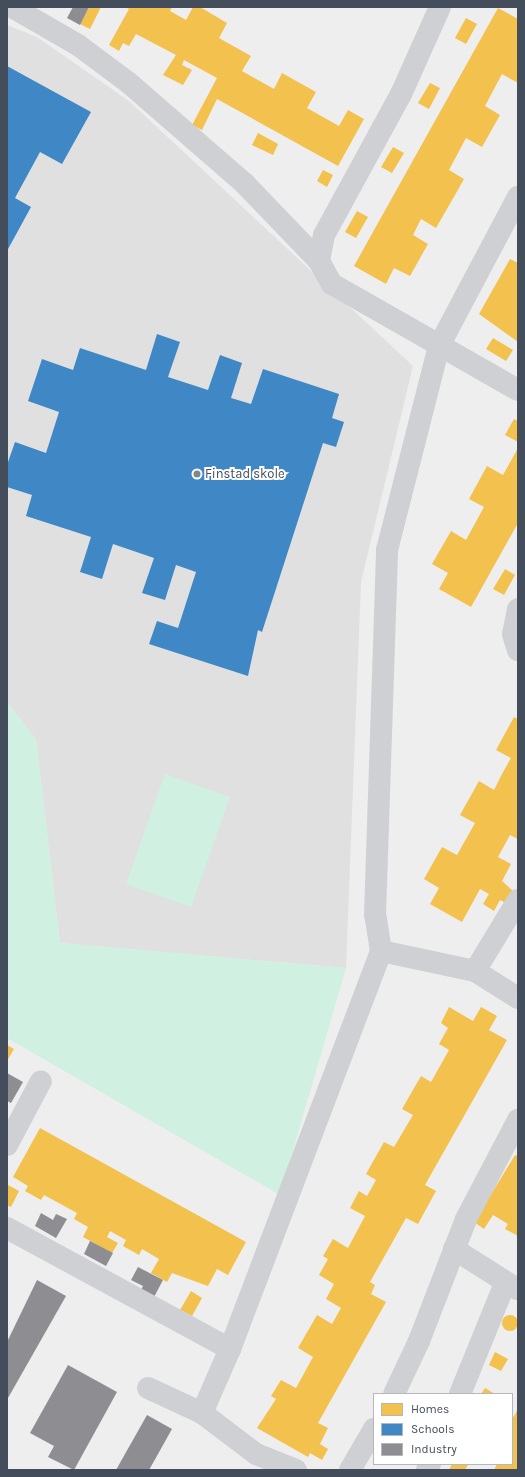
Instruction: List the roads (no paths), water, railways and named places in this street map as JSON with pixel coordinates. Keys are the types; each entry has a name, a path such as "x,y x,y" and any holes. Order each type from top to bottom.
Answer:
{"street":[{"path":"12,7 78,45 129,83 244,183 319,261 332,284 518,390"},
{"path":"319,261 324,236 401,94 440,7"},
{"path":"202,1413 230,1349 381,951 375,915 387,550 439,346 518,197"},
{"path":"518,609 513,634 518,650"},
{"path":"475,971 518,900"},
{"path":"381,951 475,971 518,998"},
{"path":"7,1145 41,1081"},
{"path":"394,1393 419,1341 466,1219 518,1120"},
{"path":"7,1228 230,1349"},
{"path":"454,1250 511,1286 460,1393"},
{"path":"148,1388 202,1413 256,1454 296,1470"},
{"path":"350,1470 373,1431"}],"place":[{"name":"Finstad skole","path":"197,474"}]}
